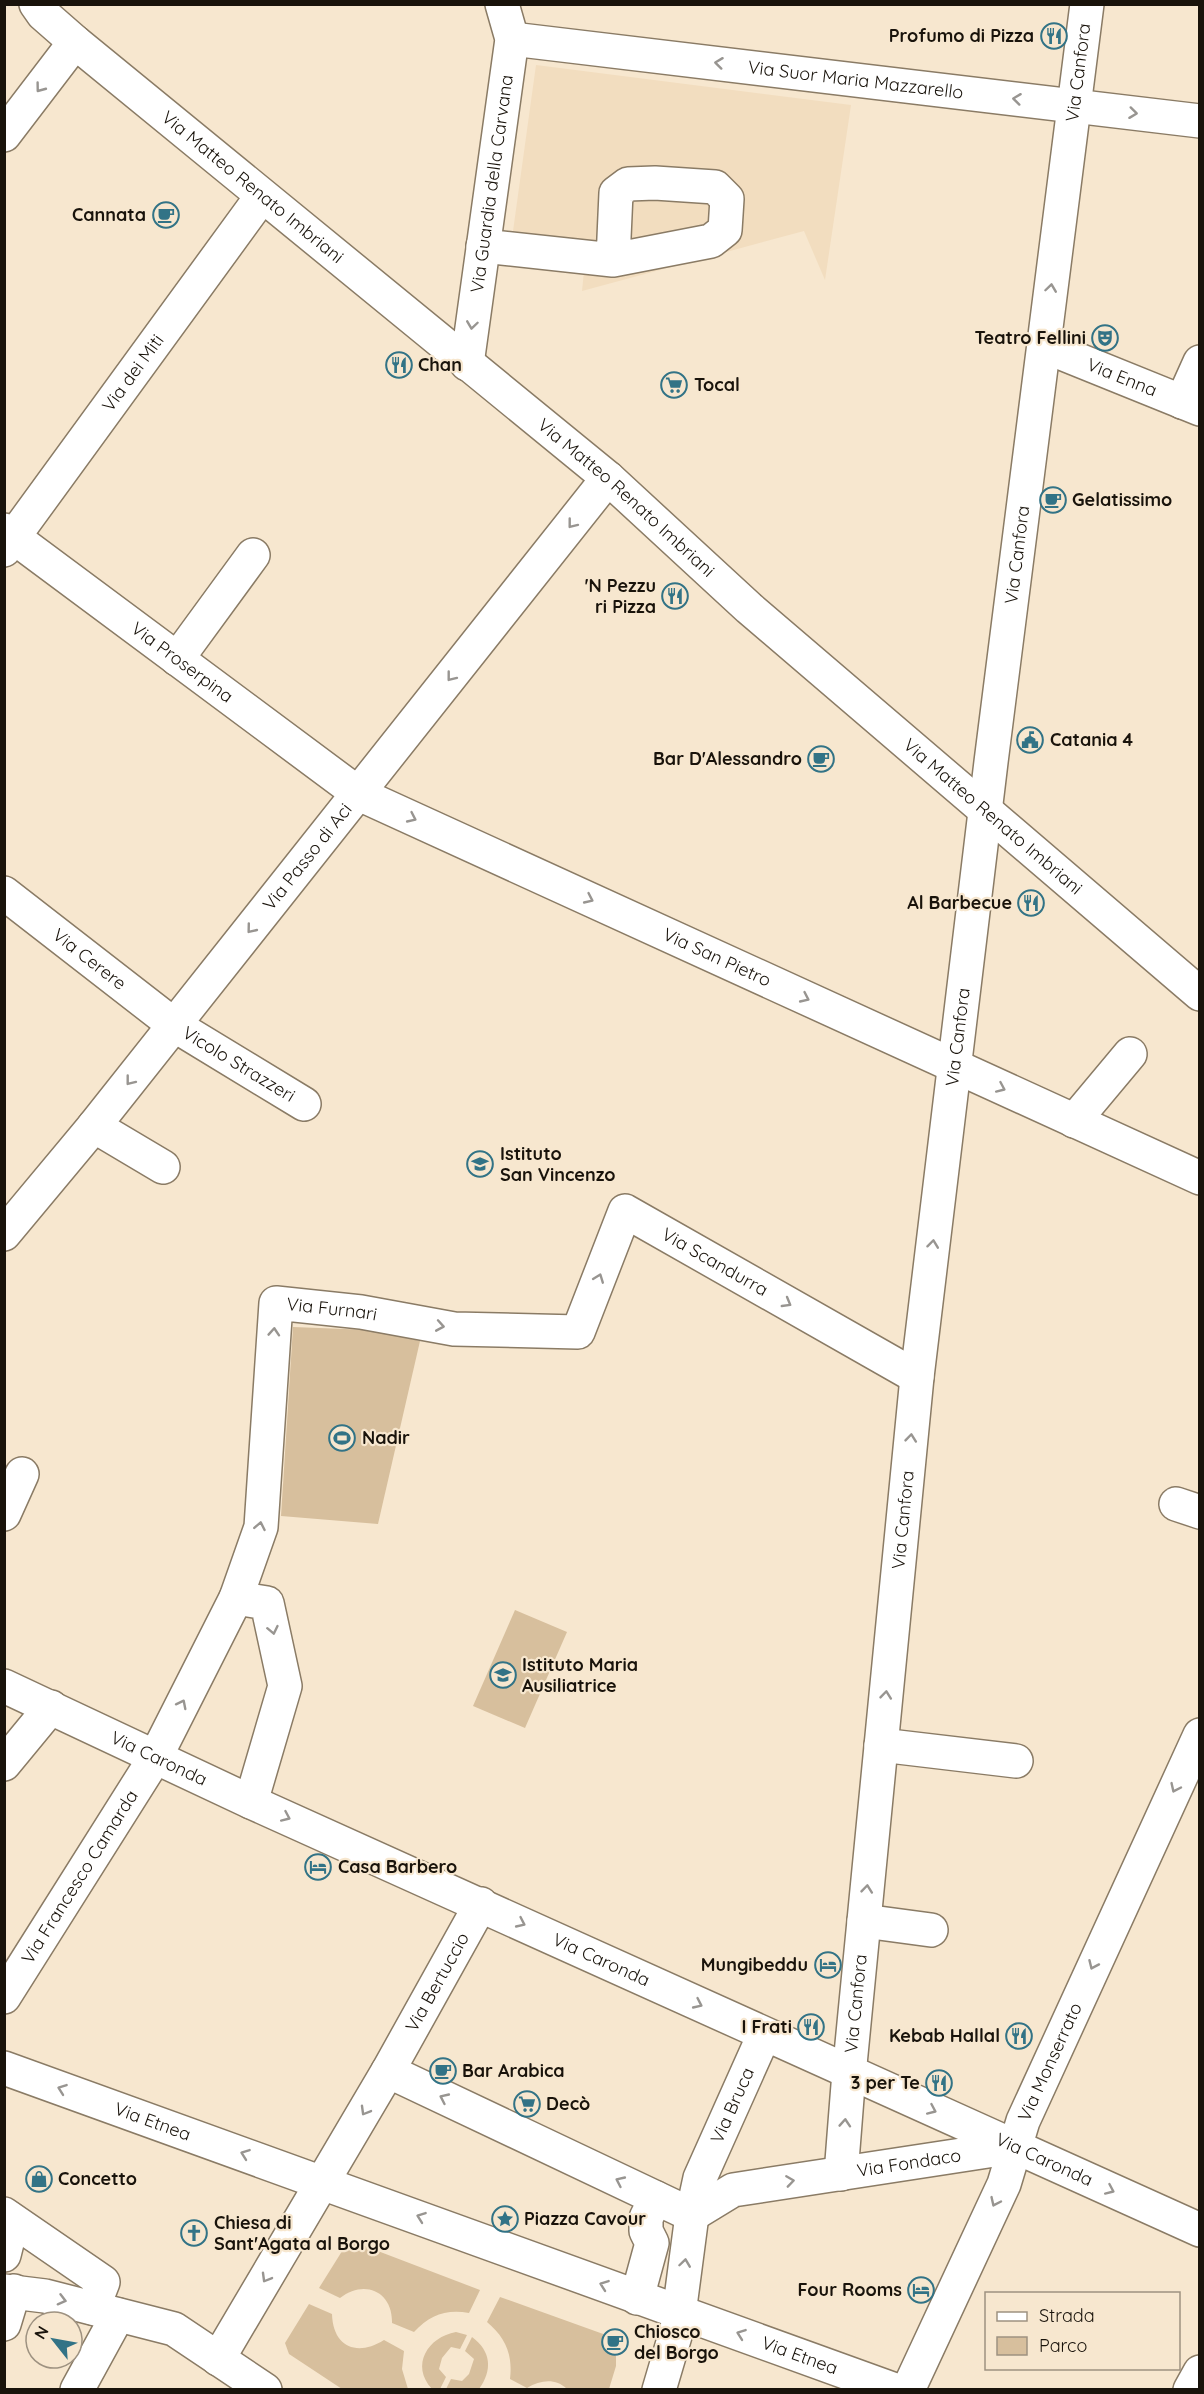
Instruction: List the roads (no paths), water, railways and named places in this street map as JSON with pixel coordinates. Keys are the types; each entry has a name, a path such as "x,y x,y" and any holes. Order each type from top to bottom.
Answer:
{"street":[{"name":"Via Guardia della Carvana","path":"467,364 512,39 502,4"},
{"name":"Via Canfora","path":"849,2073 917,1377 985,810 1087,4"},
{"name":"Via Matteo Renato Imbriani","path":"32,8 608,478 749,608 1200,994"},
{"name":"Via Suor Maria Mazzarello","path":"512,39 1200,121"},
{"path":"4,135 75,42"},
{"name":"Via dei Miti","path":"8,539 262,196"},
{"path":"483,246 613,260"},
{"name":"Via Enna","path":"1044,346 1191,406"},
{"path":"1191,406 1200,362"},
{"name":"Via Passo di Aci","path":"4,1233 94,1126 608,478"},
{"name":"Via Proserpina","path":"8,539 177,659 359,794"},
{"path":"177,659 253,555"},
{"name":"Via San Pietro","path":"359,794 1200,1178"},
{"name":"Via Cerere","path":"4,893 174,1025"},
{"name":"Vicolo Strazzeri","path":"174,1025 304,1104"},
{"path":"1074,1121 1130,1054"},
{"path":"94,1126 163,1167"},
{"name":"Via Scandurra","path":"578,1332 625,1211 917,1377"},
{"name":"Via Furnari","path":"156,1756 236,1598 261,1527 276,1303 361,1312 454,1329 578,1332"},
{"path":"4,1514 22,1474"},
{"path":"236,1598 267,1603 285,1686 251,1802"},
{"name":"Via Caronda","path":"4,1686 251,1802 1200,2230"},
{"path":"4,1764 51,1707"},
{"path":"881,1745 1016,1761"},
{"name":"Via Monserrato","path":"908,2390 1004,2184 1023,2121 1197,1746"},
{"name":"Via Francesco Camarda","path":"4,1997 156,1756"},
{"name":"Via Bertuccio","path":"218,2359 312,2178 391,2066 481,1904"},
{"path":"864,1921 931,1930"},
{"name":"Via Bruca","path":"660,2390 677,2329 692,2317 692,2215 700,2178 764,2035"},
{"path":"391,2066 692,2215"},
{"name":"Via Etnea","path":"4,2068 895,2390"},
{"name":"Via Fondaco","path":"841,2174 849,2073"},
{"name":"Via Fondaco","path":"692,2215 732,2190 1014,2147"},
{"path":"638,2298 652,2244 646,2231 646,2218 656,2198"},
{"path":"4,2255 8,2239 7,2216"},
{"path":"7,2216 103,2282 105,2312 77,2390"},
{"path":"4,2324 9,2291 45,2296 177,2332 265,2390"},
{"path":"1190,2390 1200,2372"}],"place":[{"name":"Profumo di Pizza","path":"1054,36"},
{"name":"Cannata","path":"166,215"},
{"name":"Teatro Fellini","path":"1105,338"},
{"name":"Chan","path":"399,365"},
{"name":"Tocal","path":"674,385"},
{"name":"Gelatissimo","path":"1053,500"},
{"name":"'N Pezzu ri Pizza","path":"675,596"},
{"name":"Catania 4","path":"1030,740"},
{"name":"Bar D'Alessandro","path":"821,759"},
{"name":"Al Barbecue","path":"1031,903"},
{"name":"Istituto San Vincenzo","path":"480,1164"},
{"name":"Nadir","path":"342,1438"},
{"name":"Istituto Maria Ausiliatrice","path":"503,1675"},
{"name":"Casa Barbero","path":"318,1867"},
{"name":"Mungibeddu","path":"828,1965"},
{"name":"I Frati","path":"811,2027"},
{"name":"Kebab Hallal","path":"1019,2036"},
{"name":"Bar Arabica","path":"443,2071"},
{"name":"3 per Te","path":"939,2083"},
{"name":"Decò","path":"527,2104"},
{"name":"Concetto","path":"39,2179"},
{"name":"Piazza Cavour","path":"505,2219"},
{"name":"Chiesa di Sant'Agata al Borgo","path":"194,2233"},
{"name":"Four Rooms","path":"921,2290"},
{"name":"Chiosco del Borgo","path":"615,2342"}]}
